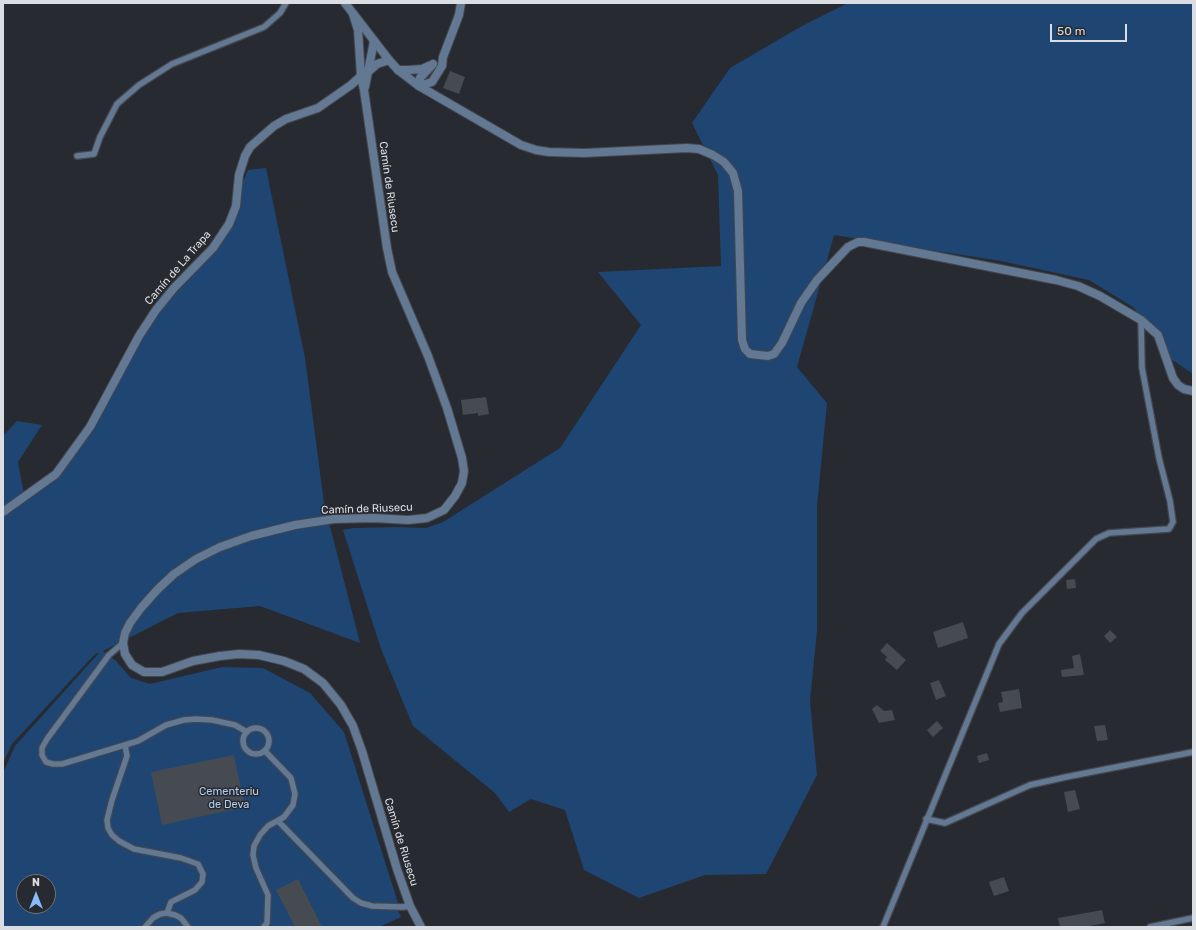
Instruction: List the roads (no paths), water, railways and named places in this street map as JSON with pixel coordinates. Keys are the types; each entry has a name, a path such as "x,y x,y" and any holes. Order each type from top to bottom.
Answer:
{"street":[{"path":"345,3 398,70 419,86 521,145 536,150 549,152 584,153 687,148 699,149 724,162 733,173 738,191 742,340 745,349 750,354 768,356 774,354 782,343 801,303 817,280 848,247 858,242 864,242 1050,279 1078,286 1100,296 1141,320 1158,335 1173,378 1178,385 1184,389 1193,391"},
{"path":"419,86 432,82 442,66 459,15 461,3"},
{"name":"Camín de Riusecu","path":"353,14 358,30 361,76 392,272 428,356 447,408 462,458 464,471 462,483 455,496 444,510 427,518 408,520 374,518 334,519 295,524 251,536 196,558 174,574 141,608 130,623 125,633 123,642 125,654 132,665 144,672 162,672 193,661 220,656 239,654 258,655 284,661 304,669 323,683 341,705 353,726 362,751 397,869 410,906 421,927"},
{"path":"360,59 363,48 366,44 374,40"},
{"name":"Camín de Riusecu","path":"364,90 374,40"},
{"path":"398,70 422,69 444,57"},
{"path":"368,72 377,64 389,60"},
{"path":"419,86 420,78 433,64"},
{"name":"Camín de La Trapa","path":"3,512 56,474 90,427 139,336 156,310 174,288 213,248 229,224 236,206 239,175 245,156 250,147 274,126 286,119 318,108 351,85 361,76"}],"lane":[{"path":"77,156 94,154 100,136 117,104 139,85 172,64 264,27 280,13 286,3"},
{"path":"883,927 999,644 1022,613 1096,539 1110,534 1169,529 1173,522 1170,501 1159,458 1142,368 1141,320"},
{"path":"123,642 109,655 47,739 42,748 42,755 46,762 62,764 125,745 138,741 166,725 184,720 212,720 235,725 246,732"},
{"path":"255,728 260,729 267,734 269,743 265,751 258,754 246,751 243,743 246,732 255,728"},
{"path":"125,745 127,756 107,820 108,828 112,835 119,841 134,849 181,858 198,864 202,874 202,882 195,890 171,902 167,913"},
{"path":"264,927 267,922 268,895 256,868 253,855 254,846 260,835 268,826 284,817 293,805 295,794 291,778 265,751"},
{"path":"926,819 945,823 1030,785 1193,752"},
{"path":"278,821 353,898 361,903 372,906 410,906"},
{"path":"146,927 153,918 160,914 167,913 181,918 188,927"},
{"path":"1150,927 1193,918"}],"park label":[{"name":"Cementeriu de Deva","path":"229,798"}]}
